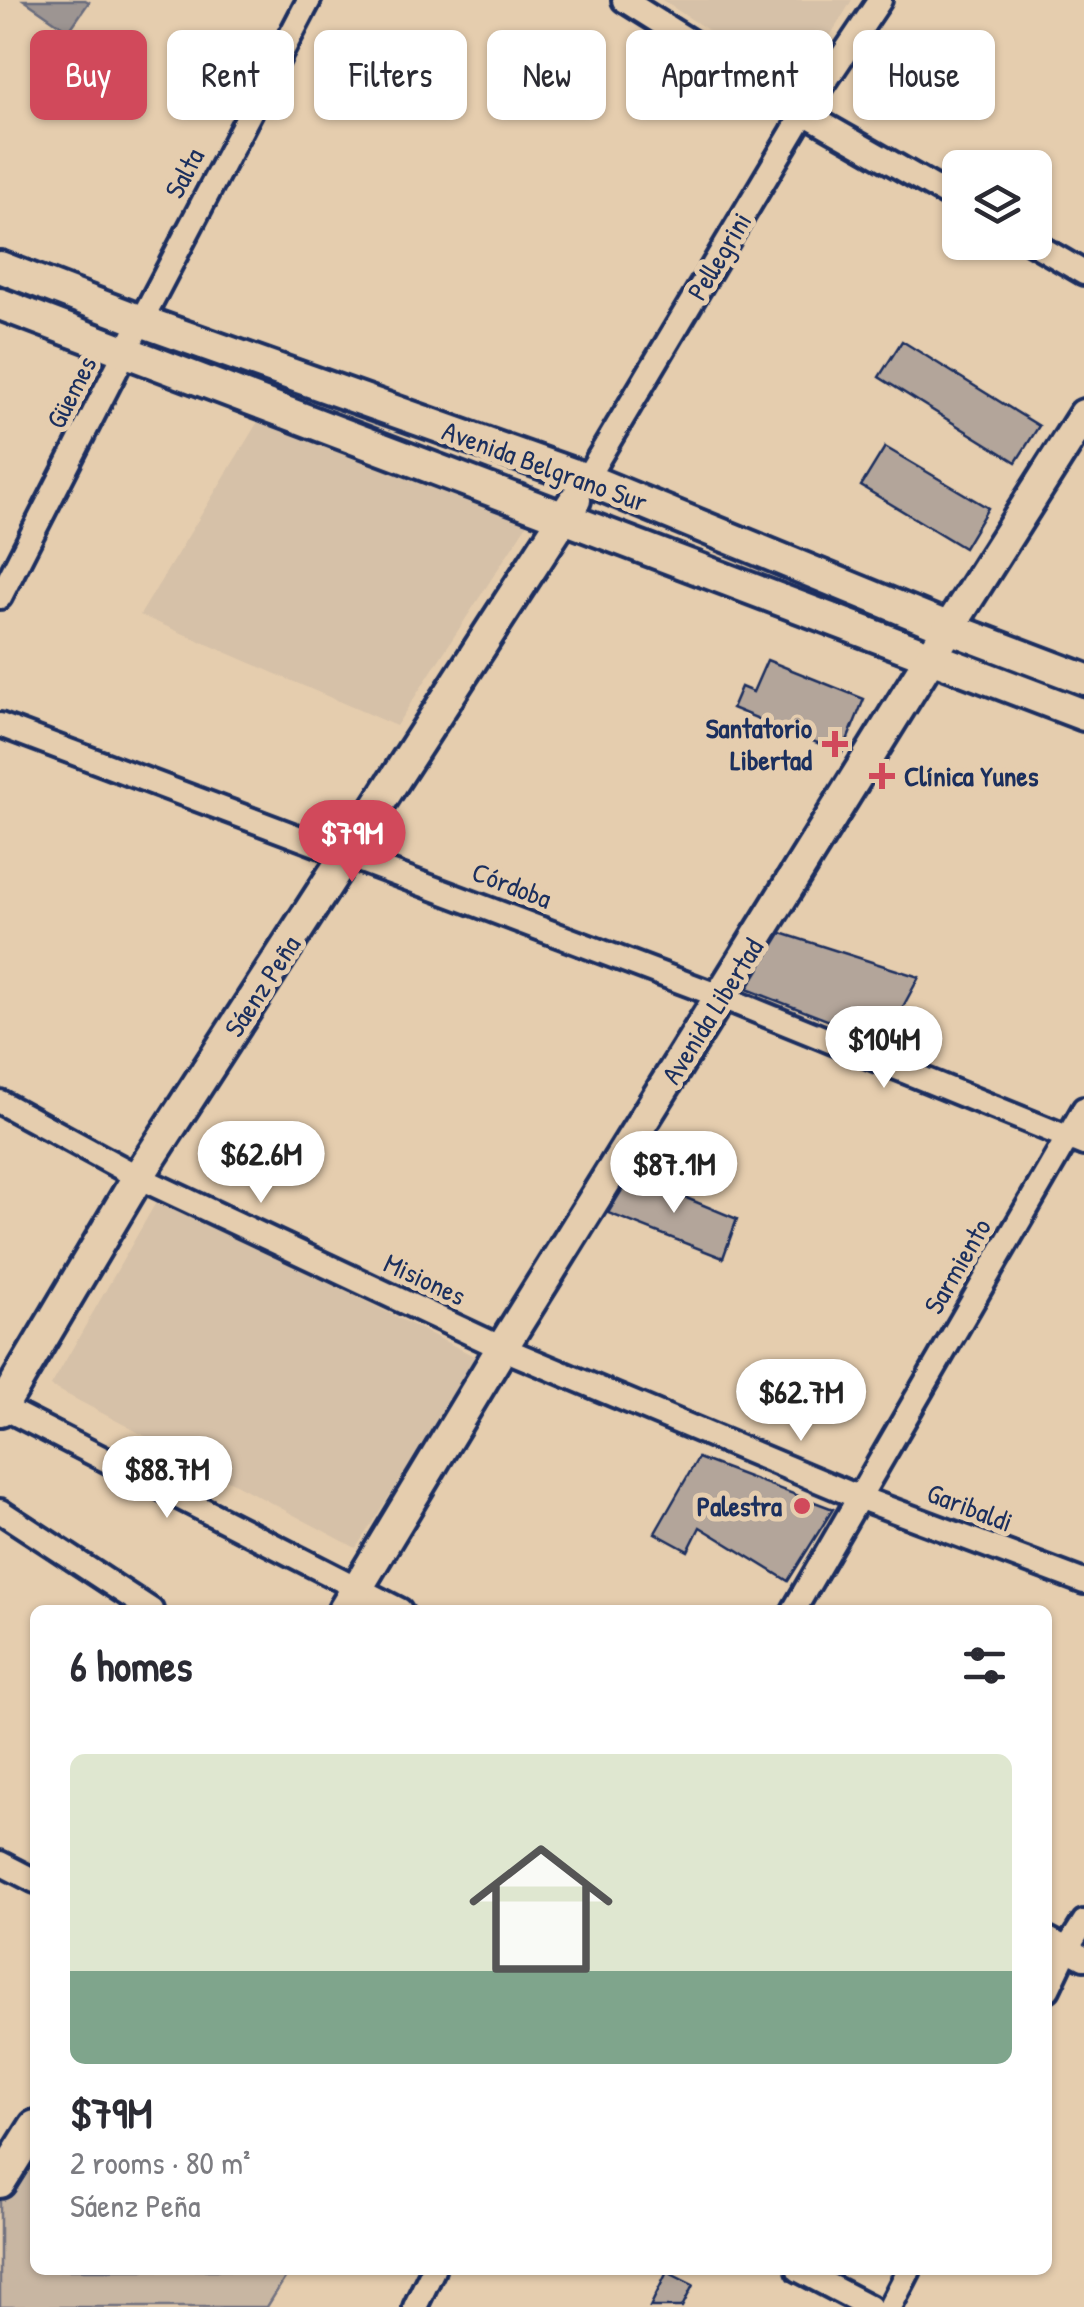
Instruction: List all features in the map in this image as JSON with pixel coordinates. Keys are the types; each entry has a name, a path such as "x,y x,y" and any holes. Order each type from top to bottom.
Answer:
{"main road":[{"name":"Avenida Belgrano Sur","path":"0,267 586,478 949,628 1084,679"},
{"name":"Avenida Belgrano Sur","path":"0,304 1084,715"},
{"name":"Avenida Libertad","path":"350,1599 502,1348 1084,415"},
{"name":"Pellegrini","path":"566,517 586,478"},
{"name":"Sáenz Peña","path":"1,1408 138,1177 566,517"},
{"path":"0,2182 30,2134"}],"street":[{"name":"Salta","path":"141,320 309,0"},
{"path":"624,0 672,30"},
{"name":"Pellegrini","path":"833,70 880,0"},
{"name":"Pellegrini","path":"586,478 800,120"},
{"path":"816,120 942,192"},
{"path":"1052,255 1084,273"},
{"name":"Güemes","path":"0,598 141,320"},
{"name":"Córdoba","path":"0,724 722,997 1075,1140"},
{"name":"Misiones","path":"0,1102 138,1177 502,1348"},
{"name":"Sarmiento","path":"797,1605 1075,1140 1084,1109"},
{"name":"Garibaldi","path":"502,1348 858,1497 1084,1582"},
{"path":"1,1408 350,1599 377,1605"},
{"path":"0,1511 143,1605"},
{"path":"0,1863 30,1879"},
{"path":"1052,1980 1084,1922"},
{"path":"415,2307 431,2275"},
{"path":"809,2275 870,2307"},
{"path":"890,2307 906,2275"}],"shaded area":[{"path":"24,0 89,2 68,30"},
{"path":"662,0 852,0 833,31 708,30"},
{"path":"262,415 531,518 396,726 140,615"},
{"path":"159,1197 478,1358 356,1548 51,1386"},
{"path":"30,2147 30,2275 287,2275 267,2307 0,2307 0,2196"}],"building":[{"path":"902,341 1039,426 1016,462 879,377"},
{"path":"885,447 988,508 964,548 861,486"},
{"path":"767,660 864,699 842,753 732,708 741,687 753,692"},
{"path":"781,933 919,977 884,1042 747,989"},
{"path":"631,1175 737,1219 723,1258 608,1213"},
{"path":"698,1458 833,1509 788,1581 700,1527 688,1551 655,1533"},
{"path":"666,2275 693,2285 682,2307 650,2307"}],"place":[{"name":"Santatorio Libertad","path":"835,744"},
{"name":"Clínica Yunes","path":"882,776"},
{"name":"Palestra","path":"802,1506"}]}
